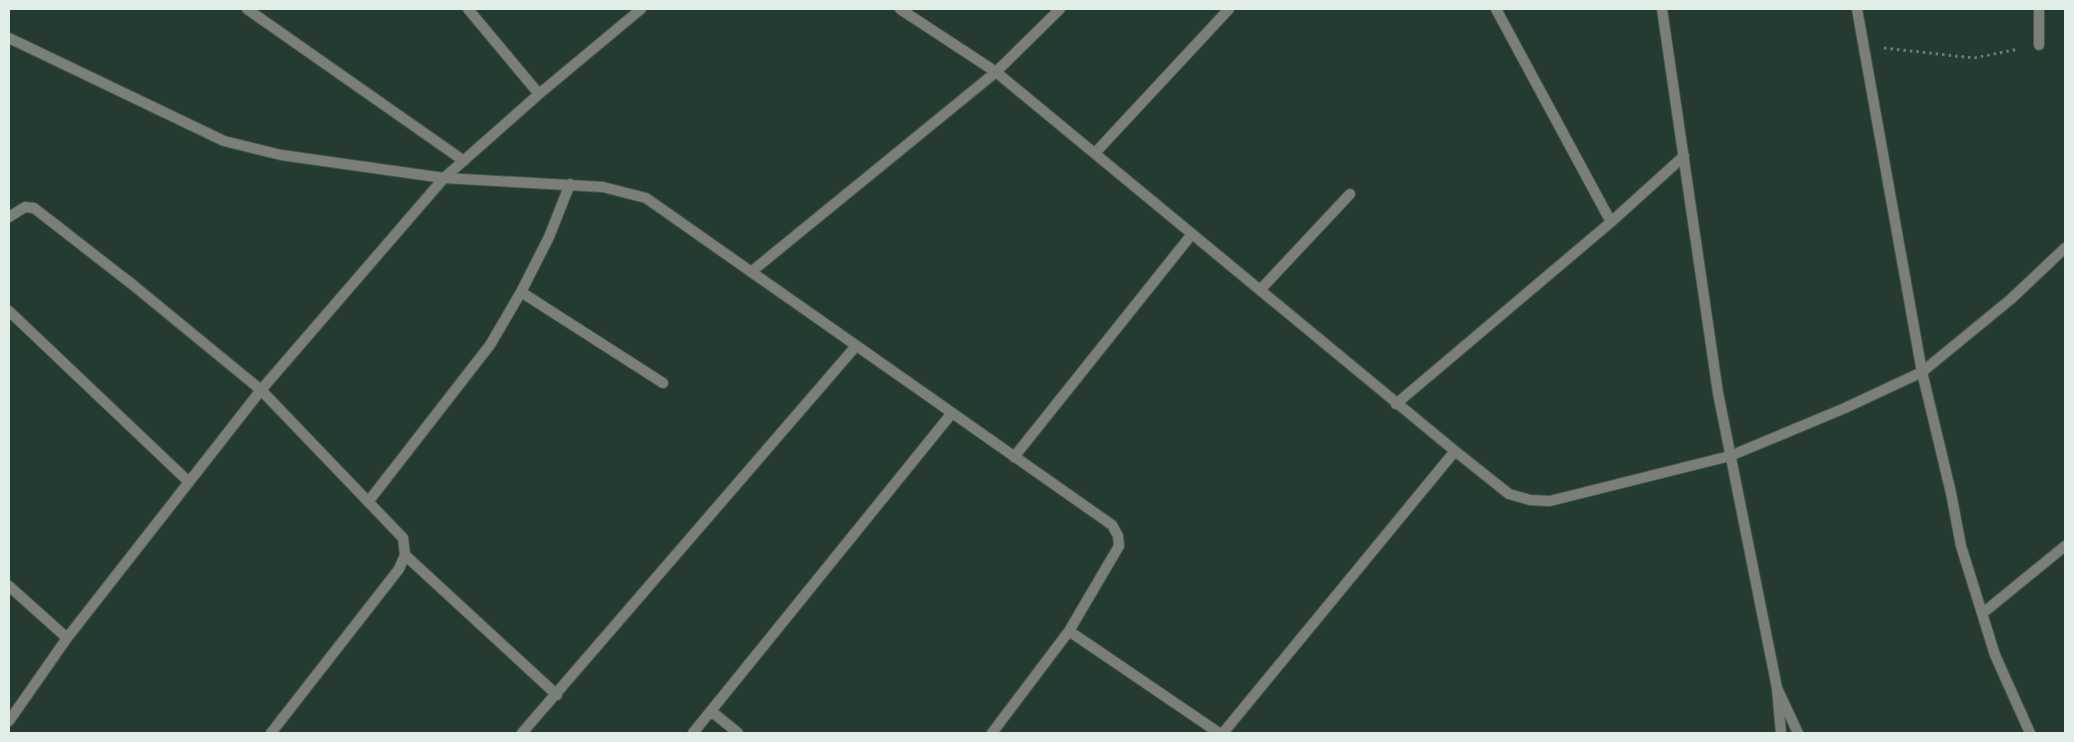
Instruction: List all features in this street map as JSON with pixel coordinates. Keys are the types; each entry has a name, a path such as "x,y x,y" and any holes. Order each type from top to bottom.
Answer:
{"street":[{"path":"247,9 464,161"},
{"path":"468,9 539,94"},
{"path":"9,721 67,638 261,390 444,178 539,94 641,9"},
{"path":"900,9 996,72 1396,404 1509,494 1530,500 1550,500 1730,456 1845,408 1922,372 2011,299 2065,248"},
{"path":"751,272 996,72 1060,9"},
{"path":"1094,153 1229,9"},
{"path":"1496,9 1611,222"},
{"path":"1662,9 1718,393 1777,688 1781,733"},
{"path":"1856,9 1922,372 1952,492 1961,546 1995,655 2030,733"},
{"path":"2039,9 2039,45"},
{"path":"9,38 224,141 282,155 444,178 603,187 646,198 1112,526 1118,536 1118,546 1069,631 992,733"},
{"path":"1396,404 1611,222 1684,156"},
{"path":"368,502 490,345 521,292 549,237 570,184"},
{"path":"1260,290 1350,194"},
{"path":"9,217 25,207 34,208 133,285 261,390 403,538 405,555 399,569 271,733"},
{"path":"1014,457 1192,234"},
{"path":"521,292 663,383"},
{"path":"9,311 189,482"},
{"path":"522,733 856,346"},
{"path":"692,733 952,413"},
{"path":"1223,733 1455,451"},
{"path":"1983,613 2065,546"},
{"path":"405,555 557,694"},
{"path":"9,586 67,638"},
{"path":"1069,631 1219,733"},
{"path":"1777,688 1798,733"},
{"path":"711,711 738,733"}],"path":[{"path":"1863,46 1974,58 2039,45"}]}
